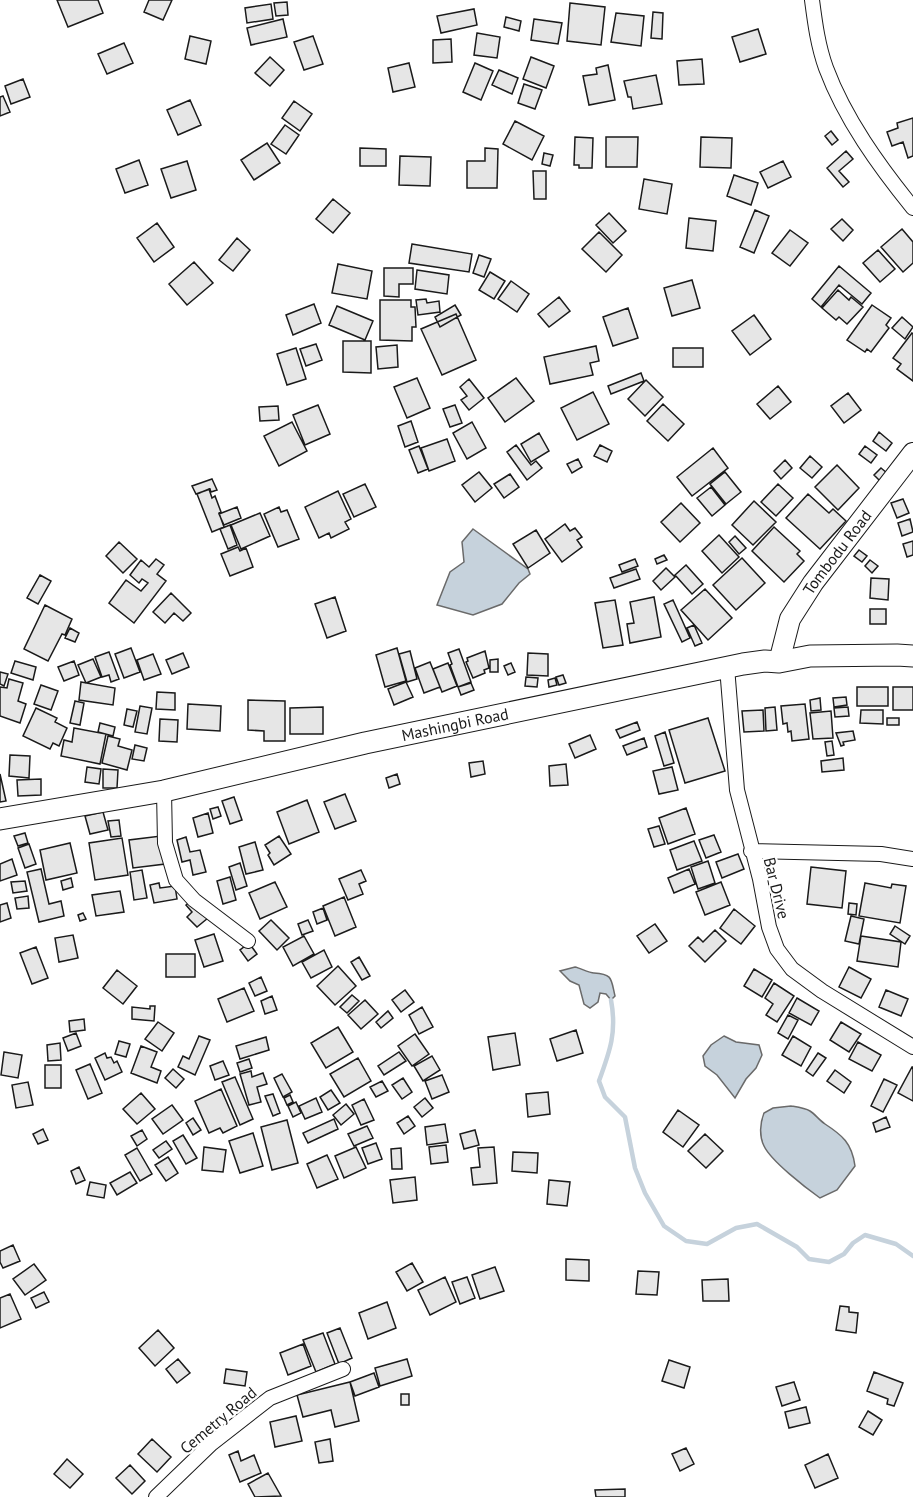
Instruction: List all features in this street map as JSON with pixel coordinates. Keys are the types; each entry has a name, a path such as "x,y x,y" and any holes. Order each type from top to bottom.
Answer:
{"main road":[{"name":"Tombodu Road","path":"779,662 790,619 807,592 913,453"},
{"name":"Mashingbi Road","path":"0,819 164,791 364,742 727,667 765,661 779,662 810,656 913,656"}],"street":[{"path":"812,0 816,34 830,77 861,137 885,174 913,208"},
{"name":"Bar Drive","path":"727,667 737,790 777,949 792,969 822,991 913,1047"},
{"path":"164,791 165,843 176,880 195,900 248,941"},
{"path":"751,851 881,854 913,859"},
{"name":"Cemetry Road","path":"156,1497 211,1444 270,1398 343,1369"}],"shaded area":[{"path":"473,529 528,569 530,574 519,583 502,604 473,615 437,605 450,572 464,562 462,542"},
{"path":"575,967 608,976 615,996 611,1000 606,994 600,993 598,1002 590,1008 584,1004 579,985 570,981 560,971"},
{"path":"724,1036 736,1042 759,1045 762,1055 756,1068 746,1079 735,1098 717,1075 705,1066 703,1056 711,1045"},
{"path":"791,1106 812,1112 841,1136 849,1146 854,1158 855,1166 837,1190 820,1198 781,1166 762,1142 761,1130 764,1113 773,1108"}],"building":[{"path":"57,0 98,0 103,13 68,27"},
{"path":"149,0 172,0 163,20 144,12"},
{"path":"287,2 288,15 276,16 274,3"},
{"path":"570,3 605,7 601,45 567,41"},
{"path":"271,4 273,19 247,23 245,8"},
{"path":"474,9 477,25 441,33 437,16"},
{"path":"653,12 663,13 662,39 651,38"},
{"path":"616,13 644,16 641,46 611,42"},
{"path":"506,17 521,21 519,31 504,27"},
{"path":"283,19 287,37 251,45 247,28"},
{"path":"534,19 562,23 558,44 531,40"},
{"path":"758,29 766,54 740,62 732,37"},
{"path":"477,33 500,37 497,58 474,55"},
{"path":"190,36 211,41 206,64 185,59"},
{"path":"313,36 323,64 304,70 294,42"},
{"path":"451,39 452,62 433,63 433,40"},
{"path":"124,43 133,63 107,74 98,54"},
{"path":"270,57 284,70 270,86 255,73"},
{"path":"531,57 554,66 546,88 523,79"},
{"path":"702,59 704,84 679,85 677,61"},
{"path":"409,63 415,87 393,92 388,68"},
{"path":"475,63 493,71 481,100 463,92"},
{"path":"608,65 615,100 589,105 583,76 597,74 596,68"},
{"path":"499,70 518,78 512,94 492,85"},
{"path":"656,75 662,104 633,109 624,81"},
{"path":"23,79 30,97 11,104 5,86"},
{"path":"524,84 542,90 535,109 518,103"},
{"path":"3,96 10,112 0,116 0,97"},
{"path":"190,100 201,125 178,135 167,110"},
{"path":"294,101 312,114 300,131 282,118"},
{"path":"913,118 913,156 908,158 903,142 892,146 887,132 898,128 897,123"},
{"path":"515,121 544,136 532,160 503,144"},
{"path":"285,125 299,135 286,154 271,144"},
{"path":"831,131 838,140 832,145 825,136"},
{"path":"575,137 593,138 592,168 579,168 579,165 574,165"},
{"path":"606,137 638,137 637,167 606,167"},
{"path":"701,137 732,138 731,168 700,167"},
{"path":"267,143 280,163 254,180 241,160"},
{"path":"360,148 386,149 386,166 360,166"},
{"path":"485,148 498,149 497,188 467,188 467,161 485,161"},
{"path":"846,151 853,159 839,171 849,182 843,187 827,168"},
{"path":"544,153 553,155 550,166 542,164"},
{"path":"400,156 431,157 430,186 399,185"},
{"path":"139,160 148,185 125,193 116,169"},
{"path":"187,161 196,190 171,198 161,169"},
{"path":"783,161 791,177 768,188 760,172"},
{"path":"533,171 546,171 546,199 534,199"},
{"path":"734,175 758,183 751,205 727,196"},
{"path":"644,179 672,184 667,214 639,209"},
{"path":"333,199 350,213 333,233 316,219"},
{"path":"755,210 769,216 754,253 740,247"},
{"path":"609,213 626,231 613,243 596,225"},
{"path":"689,218 716,221 713,251 686,248"},
{"path":"842,219 853,230 843,241 831,229"},
{"path":"157,223 174,247 154,262 137,238"},
{"path":"902,229 913,242 913,263 903,272 881,247"},
{"path":"790,230 808,243 790,266 772,253"},
{"path":"599,232 622,255 606,272 582,249"},
{"path":"237,238 250,250 233,271 219,260"},
{"path":"412,244 472,254 469,272 409,263"},
{"path":"878,250 895,269 880,282 863,263"},
{"path":"479,255 491,259 484,277 473,273"},
{"path":"194,262 213,283 187,305 169,284"},
{"path":"338,264 372,271 367,299 332,293"},
{"path":"839,266 871,293 862,304 839,285 821,307 812,299"},
{"path":"384,268 413,268 413,284 399,284 399,297 384,296"},
{"path":"417,270 449,275 447,294 415,289"},
{"path":"490,272 505,281 494,299 479,290"},
{"path":"692,280 700,308 672,316 664,288"},
{"path":"511,281 529,294 517,312 498,299"},
{"path":"838,290 849,300 851,297 863,307 847,324 839,317 836,320 822,308"},
{"path":"559,297 570,311 549,327 538,314"},
{"path":"426,299 427,303 439,301 440,312 418,315 416,300"},
{"path":"380,300 411,300 411,307 415,307 416,327 412,327 412,341 380,340"},
{"path":"314,304 321,323 293,335 286,315"},
{"path":"455,305 461,315 440,327 435,317"},
{"path":"872,305 891,318 886,325 889,328 871,352 867,349 865,352 847,340"},
{"path":"337,306 373,321 365,340 329,325"},
{"path":"628,308 638,338 613,346 603,317"},
{"path":"456,314 476,360 442,375 421,329"},
{"path":"754,315 771,339 750,355 732,331"},
{"path":"902,317 913,327 905,339 892,328"},
{"path":"912,333 913,381 897,369 901,364 893,358"},
{"path":"343,341 371,341 371,373 343,372"},
{"path":"316,344 322,360 306,366 300,349"},
{"path":"397,345 398,367 378,369 376,347"},
{"path":"596,346 599,361 590,363 593,375 550,384 544,357"},
{"path":"296,348 306,379 287,385 277,354"},
{"path":"673,348 703,348 703,367 673,367"},
{"path":"641,373 644,381 611,394 608,386"},
{"path":"417,378 430,408 407,418 394,387"},
{"path":"516,378 534,401 505,422 488,398"},
{"path":"469,379 484,398 469,410 461,400 467,396 460,387"},
{"path":"646,380 663,397 645,416 628,399"},
{"path":"778,386 791,402 770,419 757,404"},
{"path":"593,392 609,424 577,440 561,408"},
{"path":"848,393 861,410 844,423 831,406"},
{"path":"663,404 684,424 668,441 647,421"},
{"path":"318,405 330,434 305,445 293,415"},
{"path":"455,405 462,423 450,427 443,409"},
{"path":"278,406 279,420 260,421 259,407"},
{"path":"411,421 418,442 405,447 398,426"},
{"path":"292,422 307,451 279,466 264,436"},
{"path":"472,422 486,448 467,459 453,433"},
{"path":"879,432 892,443 886,451 873,441"},
{"path":"539,433 549,451 531,462 521,444"},
{"path":"447,439 455,461 429,471 421,448"},
{"path":"516,445 531,465 536,461 542,468 527,480 507,452"},
{"path":"600,445 612,451 607,462 594,456"},
{"path":"419,446 428,469 418,473 409,450"},
{"path":"865,446 877,455 871,463 859,454"},
{"path":"713,448 728,468 692,496 677,477"},
{"path":"810,456 822,467 812,478 800,468"},
{"path":"578,459 582,467 572,473 567,464"},
{"path":"785,460 792,468 781,479 774,471"},
{"path":"837,465 859,488 838,510 815,487"},
{"path":"881,468 887,473 880,481 874,475"},
{"path":"479,472 492,488 475,502 462,485"},
{"path":"725,472 741,492 726,504 710,484"},
{"path":"510,474 519,487 504,498 494,484"},
{"path":"212,479 217,490 211,492 210,489 196,494 192,486"},
{"path":"365,484 376,507 354,517 343,494"},
{"path":"778,484 793,498 776,516 761,502"},
{"path":"711,487 725,505 712,516 697,498"},
{"path":"209,489 212,498 215,496 224,527 212,532 197,494"},
{"path":"338,491 351,519 345,522 349,529 331,538 329,533 319,538 305,507"},
{"path":"808,494 829,513 833,509 846,521 820,549 786,518"},
{"path":"903,499 909,513 897,518 891,503"},
{"path":"754,501 776,522 753,545 732,525"},
{"path":"681,503 700,523 680,542 661,522"},
{"path":"237,507 241,518 224,525 219,514"},
{"path":"279,507 281,512 287,510 299,539 278,547 264,514"},
{"path":"260,513 270,536 241,549 231,525"},
{"path":"910,519 913,532 902,536 898,523"},
{"path":"565,524 570,531 575,528 582,537 577,540 582,547 562,562 545,539"},
{"path":"230,525 237,545 228,549 220,529"},
{"path":"774,527 800,551 797,554 804,561 784,582 752,551"},
{"path":"536,530 550,553 528,568 513,544"},
{"path":"719,535 739,557 722,573 702,551"},
{"path":"735,536 746,548 739,554 729,542"},
{"path":"913,541 913,555 907,557 903,544"},
{"path":"119,542 137,559 123,573 106,556"},
{"path":"238,547 240,551 246,548 253,567 230,576 221,554"},
{"path":"859,550 867,556 862,562 854,556"},
{"path":"664,555 667,560 657,564 655,559"},
{"path":"742,558 765,583 736,610 713,585"},
{"path":"156,559 164,565 157,574 166,581 134,623 109,603 126,580 141,591 148,583 142,579 139,583 130,575 141,560 149,567"},
{"path":"635,559 638,566 622,572 619,565"},
{"path":"870,560 878,566 872,573 865,566"},
{"path":"686,565 703,584 692,594 675,575"},
{"path":"666,568 675,577 661,590 653,581"},
{"path":"636,569 640,579 614,588 610,578"},
{"path":"40,575 51,581 38,604 27,598"},
{"path":"871,578 889,579 888,600 870,598"},
{"path":"705,589 732,618 708,640 681,610"},
{"path":"171,593 191,613 183,621 174,613 165,623 153,612"},
{"path":"335,597 346,631 327,638 315,604"},
{"path":"654,597 661,637 630,643 627,624 634,623 630,602"},
{"path":"615,600 623,645 603,648 595,603"},
{"path":"673,600 690,638 682,642 664,604"},
{"path":"45,605 72,619 65,635 62,634 48,661 24,649"},
{"path":"870,609 886,609 886,624 870,624"},
{"path":"694,625 702,643 695,646 687,628"},
{"path":"70,628 79,633 75,642 65,638"},
{"path":"131,648 140,672 124,678 115,654"},
{"path":"397,648 406,681 385,687 376,655"},
{"path":"459,649 471,682 458,687 448,653"},
{"path":"410,651 417,679 407,682 399,654"},
{"path":"485,651 489,668 484,670 485,673 473,678 466,662 467,658"},
{"path":"109,652 119,679 111,682 109,675 102,677 95,657"},
{"path":"183,653 189,667 172,674 166,660"},
{"path":"528,653 548,654 548,676 527,675"},
{"path":"153,654 161,674 144,680 137,660"},
{"path":"93,659 101,677 86,683 78,665"},
{"path":"498,659 498,672 490,672 490,660"},
{"path":"15,661 36,667 33,680 11,673"},
{"path":"74,661 79,675 64,681 58,667"},
{"path":"430,662 440,687 424,693 415,668"},
{"path":"448,663 457,686 442,692 433,669"},
{"path":"511,663 515,672 508,675 504,666"},
{"path":"0,672 8,674 4,686 0,684"},
{"path":"563,675 566,683 559,685 556,677"},
{"path":"526,677 538,678 537,687 525,686"},
{"path":"555,678 557,685 549,687 548,680"},
{"path":"9,679 23,683 18,701 26,704 20,723 0,716 0,687 7,688"},
{"path":"81,682 115,688 113,705 79,700"},
{"path":"406,682 413,697 394,705 388,689"},
{"path":"471,683 474,690 461,695 458,687"},
{"path":"41,685 58,691 51,710 34,704"},
{"path":"857,687 888,687 888,706 857,706"},
{"path":"893,687 913,687 913,710 893,710"},
{"path":"157,692 175,693 175,710 156,709"},
{"path":"846,697 847,705 834,707 833,698"},
{"path":"820,698 821,710 811,711 810,700"},
{"path":"248,700 285,701 285,741 264,741 264,731 248,730"},
{"path":"75,701 84,703 80,725 70,723"},
{"path":"188,704 221,706 220,731 187,729"},
{"path":"805,704 809,739 792,741 787,723 783,724 781,706"},
{"path":"140,706 152,708 147,734 135,732"},
{"path":"323,707 323,734 290,734 290,708"},
{"path":"775,707 777,730 766,731 765,708"},
{"path":"848,707 849,716 835,717 834,708"},
{"path":"36,708 57,718 55,722 67,728 59,746 53,743 50,749 23,736"},
{"path":"127,709 137,711 133,727 124,725"},
{"path":"763,710 764,731 744,732 742,711"},
{"path":"861,710 883,710 883,724 860,723"},
{"path":"831,711 833,738 813,739 810,713"},
{"path":"708,718 725,771 685,783 669,730"},
{"path":"887,718 899,718 899,725 887,725"},
{"path":"160,719 178,720 177,742 159,741"},
{"path":"637,722 640,730 620,738 616,730"},
{"path":"100,723 115,727 113,736 98,732"},
{"path":"74,728 106,734 100,764 61,756 64,740 72,742"},
{"path":"853,731 855,740 843,742 844,745 841,746 836,733"},
{"path":"665,732 674,763 664,766 655,736"},
{"path":"590,735 596,749 575,758 569,744"},
{"path":"108,736 120,739 118,746 132,750 127,770 102,763"},
{"path":"644,738 647,747 627,755 623,746"},
{"path":"832,741 834,755 827,756 825,742"},
{"path":"135,745 147,748 144,761 132,759"},
{"path":"10,755 30,756 29,778 9,776"},
{"path":"843,758 844,770 822,772 821,761"},
{"path":"483,761 485,774 471,777 469,763"},
{"path":"566,764 568,785 550,786 549,766"},
{"path":"87,767 101,769 99,784 85,782"},
{"path":"672,767 678,790 659,794 653,771"},
{"path":"103,769 118,770 117,788 103,788"},
{"path":"0,774 6,801 0,802"},
{"path":"397,774 400,784 389,788 386,778"},
{"path":"41,779 41,795 18,796 17,780"},
{"path":"345,794 356,821 335,829 324,802"},
{"path":"234,797 242,820 230,824 222,801"},
{"path":"307,800 319,832 289,844 277,812"},
{"path":"218,807 221,816 213,819 210,809"},
{"path":"686,808 695,834 668,844 659,818"},
{"path":"103,812 108,830 90,834 85,816"},
{"path":"208,813 213,833 198,837 193,818"},
{"path":"119,820 121,836 111,837 108,821"},
{"path":"659,826 665,844 654,847 648,829"},
{"path":"25,833 28,843 18,846 14,836"},
{"path":"714,835 721,852 706,858 699,840"},
{"path":"161,836 165,864 133,868 129,840"},
{"path":"279,836 291,854 274,865 265,845"},
{"path":"186,837 190,852 200,850 206,872 193,875 190,860 182,862 177,840"},
{"path":"122,838 128,875 95,880 89,843"},
{"path":"694,841 702,861 677,870 670,850"},
{"path":"255,842 263,870 246,874 239,847"},
{"path":"70,843 77,873 46,880 40,850"},
{"path":"29,844 36,864 25,868 18,848"},
{"path":"738,854 744,869 722,878 716,862"},
{"path":"12,859 17,875 0,881 0,864"},
{"path":"708,861 715,883 698,889 691,867"},
{"path":"240,863 247,886 236,890 229,867"},
{"path":"811,867 846,871 842,908 807,904"},
{"path":"41,869 49,904 61,901 64,916 39,922 27,872"},
{"path":"689,869 695,884 674,893 668,878"},
{"path":"142,870 147,898 134,900 130,872"},
{"path":"361,870 366,881 359,884 363,894 348,900 339,879"},
{"path":"230,877 236,900 223,904 217,881"},
{"path":"71,878 73,887 63,890 61,881"},
{"path":"25,881 27,891 13,893 11,882"},
{"path":"275,882 287,907 260,919 249,893"},
{"path":"721,882 730,905 705,915 696,892"},
{"path":"159,883 160,888 175,886 177,899 154,903 150,885"},
{"path":"865,883 891,888 892,884 906,886 900,923 859,916"},
{"path":"120,891 124,912 96,916 92,895"},
{"path":"28,896 29,908 17,909 15,898"},
{"path":"344,897 356,927 335,936 323,906"},
{"path":"192,900 208,918 197,927 187,917 192,912 186,905"},
{"path":"7,903 11,918 0,922 0,905"},
{"path":"849,903 857,904 856,915 848,914"},
{"path":"323,908 327,920 317,924 313,912"},
{"path":"734,909 755,926 741,944 720,928"},
{"path":"83,913 86,919 80,921 78,915"},
{"path":"851,916 864,919 859,944 845,941"},
{"path":"271,920 289,938 277,950 259,931"},
{"path":"308,920 313,931 302,935 298,924"},
{"path":"655,924 667,941 649,953 637,936"},
{"path":"895,926 910,936 905,944 890,934"},
{"path":"715,930 726,941 705,962 689,946 698,937 703,942"},
{"path":"214,934 223,961 204,967 195,940"},
{"path":"73,935 78,958 59,962 55,938"},
{"path":"304,936 314,954 293,966 283,947"},
{"path":"861,936 901,942 898,967 857,961"},
{"path":"249,943 257,954 248,961 240,950"},
{"path":"36,947 48,978 32,984 20,953"},
{"path":"324,950 332,967 311,978 302,962"},
{"path":"166,954 195,954 195,977 166,977"},
{"path":"359,957 370,976 362,980 351,962"},
{"path":"338,966 356,986 335,1005 317,986"},
{"path":"849,967 871,979 861,998 839,987"},
{"path":"754,969 772,980 762,997 744,986"},
{"path":"117,970 137,986 123,1004 103,988"},
{"path":"261,977 267,991 255,996 249,983"},
{"path":"774,983 794,996 777,1022 766,1015 773,1004 765,998"},
{"path":"244,988 254,1011 227,1022 218,999"},
{"path":"405,990 414,1002 401,1012 392,1000"},
{"path":"886,990 908,999 901,1016 879,1007"},
{"path":"352,995 359,1001 347,1013 340,1007"},
{"path":"272,996 277,1010 265,1014 261,1001"},
{"path":"797,998 819,1011 811,1025 789,1013"},
{"path":"365,1000 378,1014 361,1029 348,1015"},
{"path":"150,1006 155,1006 154,1021 132,1019 132,1007 150,1009"},
{"path":"422,1007 433,1027 419,1034 409,1015"},
{"path":"388,1011 393,1018 381,1028 376,1022"},
{"path":"788,1015 798,1020 788,1039 778,1033"},
{"path":"84,1019 85,1030 70,1032 69,1021"},
{"path":"158,1022 174,1033 162,1051 145,1039"},
{"path":"841,1022 861,1034 849,1052 830,1040"},
{"path":"338,1027 353,1052 326,1068 311,1043"},
{"path":"576,1030 583,1053 557,1061 550,1039"},
{"path":"76,1033 81,1046 68,1051 63,1038"},
{"path":"515,1033 520,1065 493,1070 488,1037"},
{"path":"415,1034 429,1054 412,1066 398,1046"},
{"path":"199,1036 210,1040 195,1075 178,1067 183,1056 189,1059"},
{"path":"793,1036 811,1047 801,1066 782,1055"},
{"path":"266,1037 269,1050 240,1059 236,1046"},
{"path":"119,1041 130,1044 126,1057 115,1054"},
{"path":"858,1042 881,1055 872,1071 849,1059"},
{"path":"60,1043 61,1060 48,1061 47,1045"},
{"path":"141,1046 157,1052 151,1067 161,1071 157,1083 131,1073"},
{"path":"4,1052 22,1055 18,1078 1,1075"},
{"path":"399,1052 406,1061 384,1075 378,1066"},
{"path":"105,1053 107,1058 111,1057 114,1063 117,1061 122,1072 105,1080 95,1058"},
{"path":"818,1053 826,1058 813,1076 806,1071"},
{"path":"432,1056 440,1070 423,1081 414,1066"},
{"path":"358,1058 371,1081 344,1097 330,1074"},
{"path":"249,1059 252,1068 240,1072 237,1063"},
{"path":"223,1061 229,1075 215,1080 210,1066"},
{"path":"90,1064 102,1093 88,1099 76,1070"},
{"path":"45,1065 61,1065 61,1088 45,1088"},
{"path":"913,1067 913,1101 898,1093"},
{"path":"173,1069 184,1079 176,1088 165,1078"},
{"path":"835,1070 851,1082 844,1093 827,1081"},
{"path":"251,1071 252,1077 263,1073 267,1084 257,1087 261,1102 249,1105 240,1074"},
{"path":"282,1074 292,1092 283,1097 274,1078"},
{"path":"442,1075 449,1092 432,1099 425,1081"},
{"path":"235,1077 253,1119 240,1125 222,1082"},
{"path":"403,1078 412,1092 402,1099 392,1085"},
{"path":"884,1079 897,1085 883,1112 871,1106"},
{"path":"382,1081 388,1091 376,1097 370,1087"},
{"path":"28,1082 33,1105 16,1108 12,1085"},
{"path":"221,1089 237,1126 223,1133 220,1128 209,1133 195,1101"},
{"path":"331,1090 340,1103 328,1110 320,1097"},
{"path":"548,1092 550,1114 528,1117 526,1094"},
{"path":"141,1093 155,1109 137,1124 123,1109"},
{"path":"273,1094 280,1113 273,1116 265,1096"},
{"path":"290,1095 293,1102 287,1105 284,1098"},
{"path":"316,1098 322,1112 305,1119 299,1106"},
{"path":"425,1098 433,1108 422,1117 414,1107"},
{"path":"364,1099 374,1120 361,1125 352,1105"},
{"path":"296,1102 301,1113 293,1117 288,1106"},
{"path":"346,1104 354,1114 341,1125 333,1115"},
{"path":"172,1105 183,1120 163,1134 152,1119"},
{"path":"678,1110 699,1125 683,1147 663,1132"},
{"path":"408,1116 415,1126 404,1134 397,1123"},
{"path":"886,1117 890,1127 876,1132 873,1123"},
{"path":"193,1118 201,1130 193,1135 186,1123"},
{"path":"334,1119 338,1129 308,1143 303,1133"},
{"path":"287,1120 298,1163 272,1170 261,1127"},
{"path":"445,1124 448,1142 427,1145 425,1127"},
{"path":"367,1126 373,1138 354,1146 348,1134"},
{"path":"43,1129 48,1140 38,1144 33,1134"},
{"path":"142,1130 147,1139 137,1146 131,1136"},
{"path":"475,1130 479,1145 464,1149 460,1134"},
{"path":"253,1133 263,1166 240,1173 229,1141"},
{"path":"705,1134 723,1151 706,1168 688,1151"},
{"path":"183,1135 197,1158 186,1164 173,1141"},
{"path":"166,1141 172,1149 159,1158 153,1150"},
{"path":"376,1143 382,1159 368,1164 362,1148"},
{"path":"446,1145 448,1162 431,1164 429,1147"},
{"path":"204,1147 226,1150 223,1172 202,1170"},
{"path":"356,1147 366,1168 344,1178 335,1156"},
{"path":"494,1147 497,1183 473,1185 471,1168 480,1167 478,1148"},
{"path":"137,1148 152,1174 140,1181 125,1155"},
{"path":"401,1148 402,1169 392,1169 391,1149"},
{"path":"513,1152 538,1153 537,1173 512,1171"},
{"path":"327,1155 338,1179 317,1188 307,1164"},
{"path":"168,1157 178,1173 166,1181 155,1165"},
{"path":"79,1167 85,1180 76,1184 71,1171"},
{"path":"130,1172 137,1183 117,1195 110,1183"},
{"path":"415,1177 417,1200 393,1203 390,1180"},
{"path":"549,1180 570,1182 567,1206 547,1204"},
{"path":"90,1182 106,1185 104,1198 87,1195"},
{"path":"13,1245 20,1261 3,1268 0,1262 0,1251"},
{"path":"566,1259 589,1260 589,1281 566,1280"},
{"path":"412,1263 423,1282 407,1291 396,1272"},
{"path":"34,1264 46,1280 25,1295 13,1279"},
{"path":"495,1267 504,1291 480,1299 472,1275"},
{"path":"638,1271 659,1272 657,1295 636,1294"},
{"path":"445,1277 456,1302 430,1315 418,1290"},
{"path":"467,1277 475,1298 460,1304 452,1282"},
{"path":"728,1279 729,1301 703,1301 702,1280"},
{"path":"44,1292 49,1302 36,1308 31,1298"},
{"path":"10,1294 21,1319 0,1328 0,1298"},
{"path":"387,1302 396,1328 368,1339 359,1313"},
{"path":"840,1306 849,1307 849,1312 858,1313 856,1333 836,1330"},
{"path":"340,1328 352,1358 339,1364 327,1333"},
{"path":"158,1330 174,1348 155,1366 139,1348"},
{"path":"323,1333 335,1364 316,1372 303,1340"},
{"path":"303,1344 311,1366 288,1375 280,1353"},
{"path":"178,1359 190,1373 177,1383 166,1369"},
{"path":"407,1359 412,1376 380,1386 375,1368"},
{"path":"669,1360 690,1367 684,1388 662,1381"},
{"path":"226,1369 247,1372 245,1386 224,1383"},
{"path":"874,1372 903,1383 894,1406 887,1404 888,1399 867,1391"},
{"path":"374,1373 379,1387 355,1396 350,1382"},
{"path":"350,1382 359,1421 335,1427 331,1410 303,1417 297,1395"},
{"path":"794,1382 800,1400 782,1406 776,1387"},
{"path":"401,1394 409,1394 409,1405 401,1405"},
{"path":"806,1407 810,1423 789,1428 785,1412"},
{"path":"868,1411 882,1420 873,1435 859,1427"},
{"path":"296,1416 302,1441 275,1447 270,1422"},
{"path":"152,1439 171,1457 157,1472 138,1454"},
{"path":"330,1439 333,1461 319,1463 315,1442"},
{"path":"686,1448 694,1464 680,1471 672,1454"},
{"path":"238,1451 241,1461 254,1455 261,1473 240,1482 229,1455"},
{"path":"828,1454 838,1478 815,1488 805,1465"},
{"path":"67,1459 83,1474 70,1488 54,1474"},
{"path":"130,1465 145,1481 132,1494 116,1478"},
{"path":"268,1473 281,1496 255,1497 248,1484"},
{"path":"625,1489 625,1497 596,1497 595,1490"}],"waterway":[{"path":"611,1000 613,1032 599,1081 605,1097 625,1117 635,1168 645,1193 664,1226 686,1241 707,1244 736,1228 757,1224 797,1247 809,1259 829,1262 844,1254 853,1243 865,1235 896,1244 913,1256"}]}
